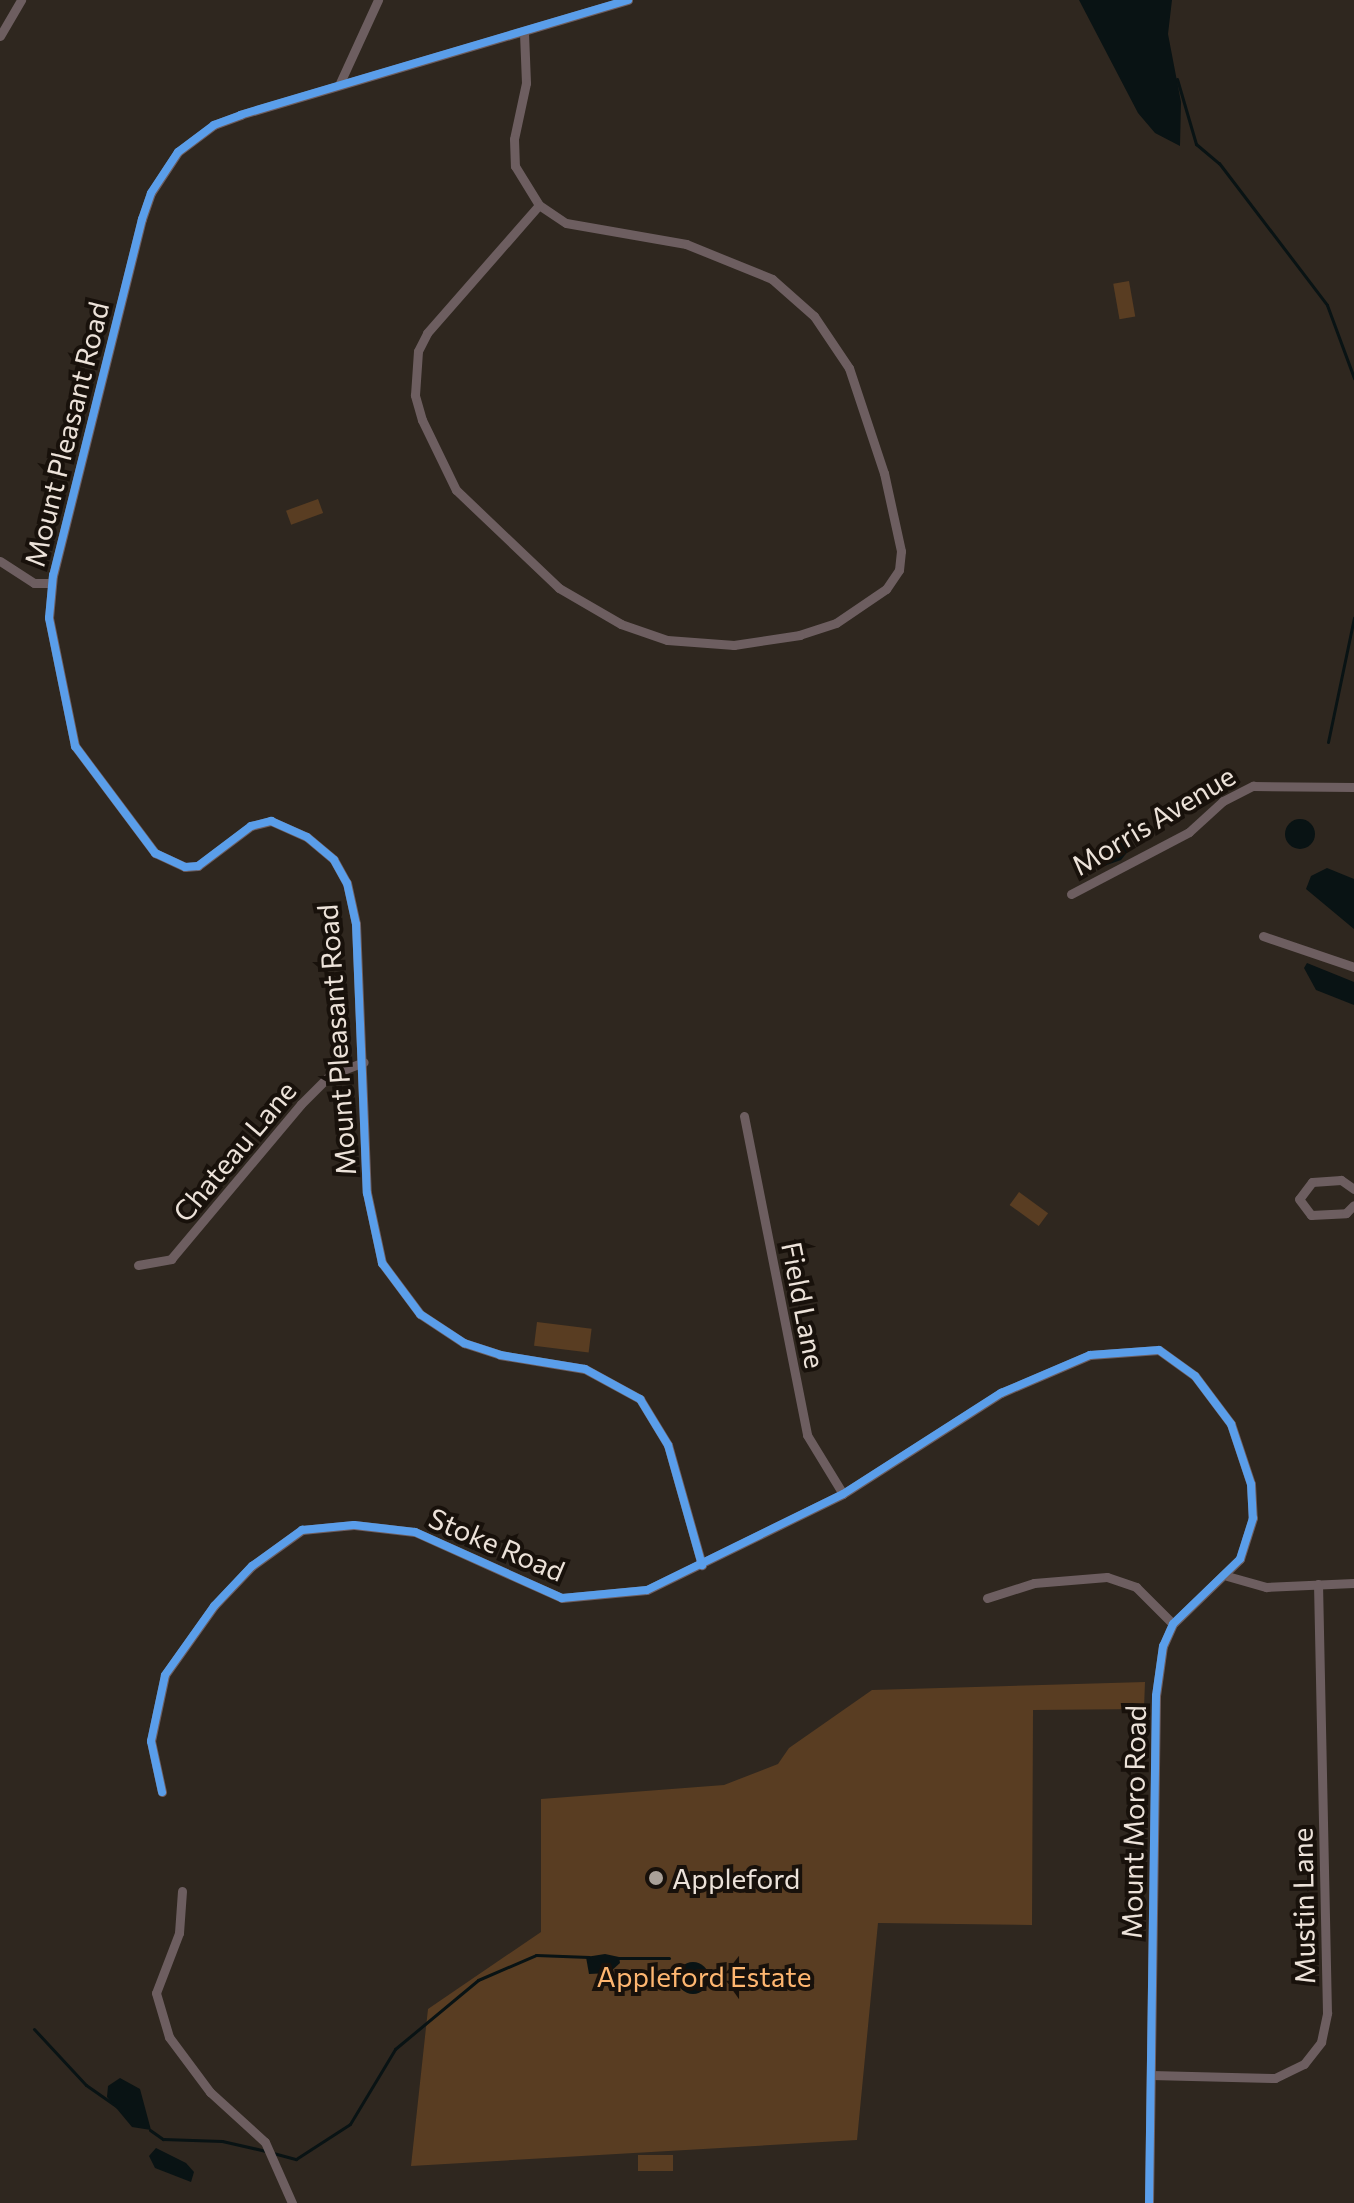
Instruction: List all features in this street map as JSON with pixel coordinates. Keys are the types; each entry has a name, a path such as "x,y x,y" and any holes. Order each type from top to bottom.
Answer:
{"street":[{"path":"0,36 21,0"},
{"path":"339,85 378,0"},
{"name":"Mount Pleasant Road","path":"628,0 214,125 165,167 142,219 52,583 52,644 75,746 155,853 185,867 198,866 251,826 271,821 307,837 334,860 347,883 356,924 367,1193 382,1263 396,1287 420,1314 464,1343 500,1355 585,1369 640,1399 668,1445 702,1565"},
{"path":"524,33 526,83 514,139 515,166 539,205 566,223 686,244 772,279 814,316 849,368 884,473 901,551 899,570 886,589 862,608 807,633 770,642 699,645 621,624 559,588 442,471 415,395 418,351 427,333 539,205"},
{"path":"0,561 34,583 52,583"},
{"name":"Morris Avenue","path":"1071,894 1189,832 1223,801 1253,786 1354,787"},
{"path":"1263,936 1354,967"},
{"name":"Chateau Lane","path":"138,1265 171,1259 301,1104 330,1075 364,1062"},
{"name":"Field Lane","path":"744,1116 807,1435 843,1494"},
{"path":"1354,1189 1341,1180 1312,1182 1299,1199 1311,1215 1346,1213 1354,1205"},
{"path":"702,1565 843,1494 1001,1393 1090,1355 1123,1349 1159,1350 1195,1376 1231,1424 1245,1463 1253,1518 1248,1544 1227,1576 1173,1624 1136,1587 1107,1577 1034,1583 987,1598"},
{"name":"Stoke Road","path":"162,1792 151,1741 165,1675 214,1606 252,1566 302,1530 354,1525 415,1532 562,1598 647,1590 702,1565"},
{"path":"1227,1576 1266,1587 1354,1583"},
{"name":"Mustin Lane","path":"1151,2075 1275,2078 1304,2064 1321,2042 1327,2013 1318,1584"},
{"name":"Mount Moro Road","path":"1149,2203 1156,1696 1166,1636 1173,1624"},
{"path":"182,1891 179,1933 156,1993 169,2037 210,2092 271,2153 292,2203"}],"green space":[{"path":"1129,281 1135,316 1119,319 1113,284"},
{"path":"318,499 323,513 291,525 286,511"},
{"path":"1019,1192 1048,1213 1039,1226 1010,1205"},
{"path":"537,1322 592,1329 589,1353 534,1346"},
{"name":"Appleford Estate","path":"1145,1682 1144,1709 1033,1710 1032,1925 878,1923 857,2140 411,2166 428,2009 541,1932 541,1799 724,1785 778,1764 789,1748 872,1690"},
{"path":"638,2155 673,2155 673,2171 638,2171"}],"shaded area":[{"path":"1079,0 1172,0 1168,34 1181,102 1180,146 1155,133 1138,113"},
{"path":"1300,819 1310,824 1315,834 1310,844 1300,849 1290,844 1285,834 1290,824"},
{"path":"1110,840 1125,842 1129,850 1121,860 1101,867 1096,852"},
{"path":"1327,868 1354,879 1354,929 1306,889 1311,876"},
{"path":"1307,963 1354,982 1354,1005 1316,990 1304,968"},
{"path":"605,1954 619,1957 620,1963 609,1973 589,1974 586,1957"},
{"path":"693,1962 704,1967 709,1978 704,1989 693,1994 682,1989 677,1978 682,1967"},
{"path":"120,2078 140,2089 151,2130 132,2127 107,2097 108,2086"},
{"path":"156,2148 186,2163 194,2172 191,2182 155,2168 149,2156"}],"waterway":[{"path":"1177,79 1196,144 1219,163 1327,305 1354,378"},
{"path":"1328,742 1354,618"},
{"path":"273,2153 296,2159 350,2124 395,2049 478,1980 536,1955 589,1957"},
{"path":"617,1958 669,1958"},
{"path":"34,2029 86,2085 117,2107"},
{"path":"150,2130 163,2139 222,2141 266,2151"}],"cycle path":[{"path":"628,0 241,115 214,125 178,152 151,193 142,219 53,575 49,618 75,746 155,853 185,867 198,866 251,826 271,821 307,837 334,860 347,883 356,924 367,1193 382,1263 420,1314 464,1343 500,1355 585,1369 640,1399 668,1445 702,1565"},
{"path":"162,1792 151,1741 165,1675 214,1606 252,1566 302,1530 354,1525 415,1532 562,1598 647,1590 843,1494 1001,1393 1090,1355 1159,1350 1195,1376 1231,1424 1251,1484 1253,1518 1240,1559 1173,1624 1163,1646 1156,1696 1149,2203"}],"place":[{"name":"Appleford","path":"656,1878"}]}
